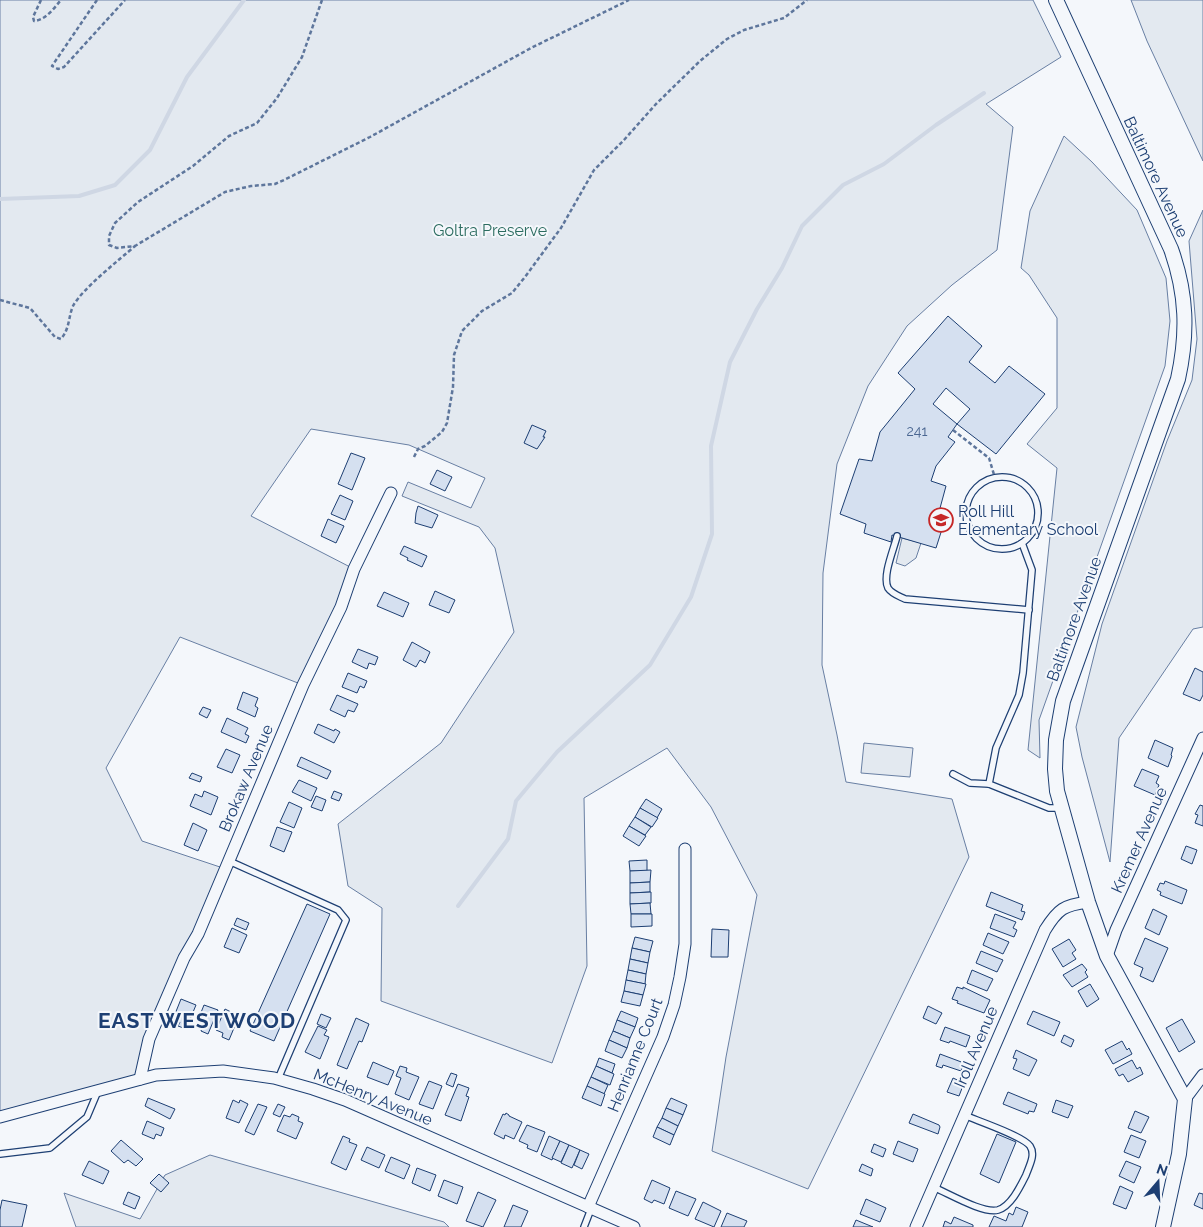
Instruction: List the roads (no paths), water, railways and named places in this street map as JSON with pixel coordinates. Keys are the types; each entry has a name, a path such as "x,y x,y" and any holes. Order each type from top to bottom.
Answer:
{"street":[{"name":"Baltimore Avenue","path":"1056,0 1170,249 1182,288 1185,334 1178,379 1063,701 1056,740 1055,769 1057,792 1088,902 1107,956 1185,1098"},
{"name":"Brokaw Avenue","path":"140,1079 149,1039 184,958 198,934 303,685 341,607 354,569 391,493"},
{"name":"Kremer Avenue","path":"1107,956 1116,930 1203,738"},
{"name":"Henrianne Court","path":"589,1208 663,1037 674,1005 685,944 685,848"},
{"name":"Iroll Avenue","path":"916,1227 1045,930 1052,919 1069,905 1088,902"},
{"name":"McHenry Avenue","path":"0,1117 156,1076 223,1071 278,1079 345,1100 628,1226"},
{"path":"1163,1227 1179,1154 1185,1098 1203,1075"}],"lane":[{"path":"1007,477 1019,481 1029,489 1035,498 1038,510 1037,523 1031,534 1022,543 1011,548 998,549 986,545 976,538 969,528 966,512 968,500 975,489 985,481 1007,477"},
{"path":"897,536 886,577 887,587 892,593 905,599 1029,610"},
{"path":"989,784 996,748 1019,695 1023,673 1032,570 1022,543"},
{"path":"953,774 970,783 989,784 1049,808 1062,808"},
{"path":"229,861 338,910 346,920 278,1079"},
{"path":"0,1154 50,1148 88,1117 98,1091"},
{"path":"933,1187 982,1208 998,1210 1006,1205 1020,1187 1030,1166 1032,1151 1029,1144 1014,1135 964,1115"},
{"path":"584,1227 589,1208"}],"waterway":[{"path":"0,199 79,196 115,185 150,150 187,77 244,0"},
{"path":"458,906 508,839 516,801 557,752 650,665 691,597 712,534 711,446 730,362 757,309 782,268 802,226 843,185 884,164 936,125 984,93"}],"place":[{"name":"Roll Hill Elementary School","path":"941,520"}],"district":[{"name":"EAST WESTWOOD","path":"197,1020"}],"park label":[{"name":"Goltra Preserve","path":"490,230"}]}
